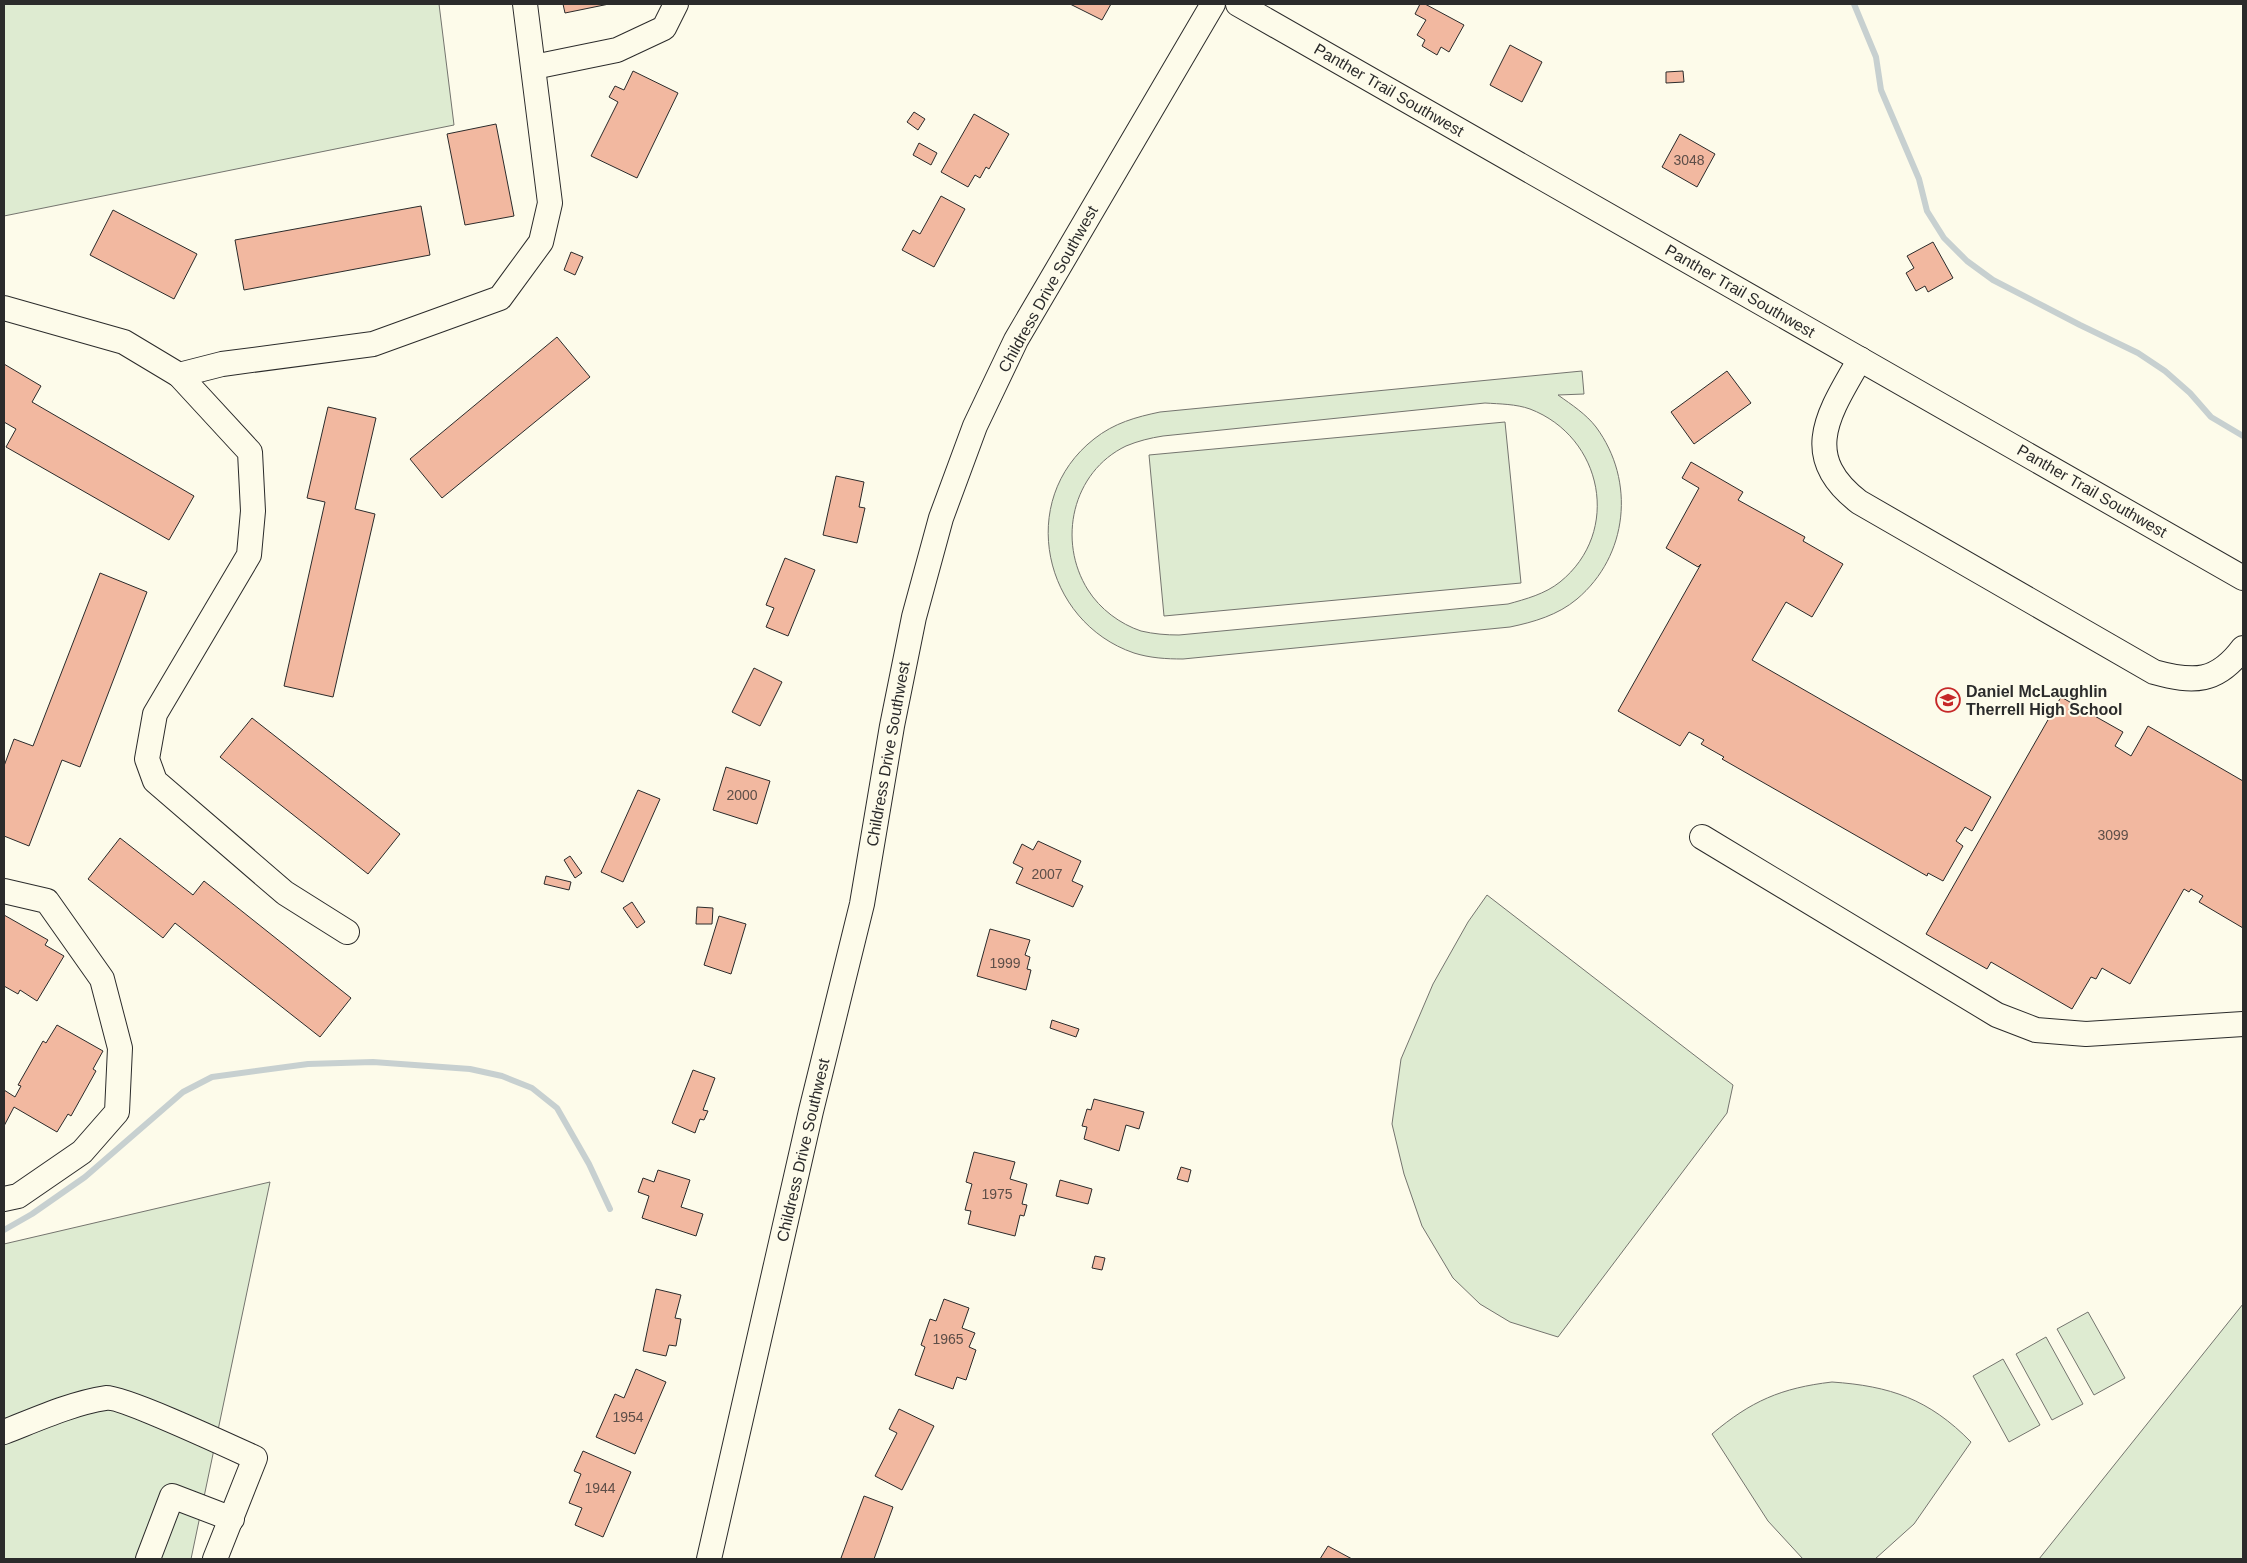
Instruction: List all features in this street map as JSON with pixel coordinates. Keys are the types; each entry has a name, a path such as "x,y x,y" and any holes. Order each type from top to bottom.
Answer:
{"street":[{"path":"179,375 222,364 372,344 500,298 541,242 550,204 525,4"},
{"path":"534,68 617,50 664,28 676,4"},
{"name":"Childress Drive Southwest","path":"709,1559 811,1111 862,904 892,726 914,618 941,518 975,426 1016,340 1213,4"},
{"name":"Panther Trail Southwest","path":"1238,4 2243,578"},
{"path":"4,308 124,342 179,375 250,452 254,511 249,555 155,714 148,758 155,781 285,893 347,932"},
{"path":"1860,358 1831,410 1824,430 1824,453 1832,473 1846,492 1859,502 2154,672 2174,678 2207,678 2230,665 2243,648"},
{"path":"1702,837 1996,1015 2036,1030 2086,1034 2243,1024"},
{"path":"4,892 47,900 102,979 120,1048 117,1112 82,1152 18,1196 4,1199"},
{"path":"4,1432 60,1411 108,1398 138,1408 255,1458 215,1559"},
{"path":"148,1559 172,1496 232,1519"}],"green space":[{"path":"4,4 439,4 454,125 4,216"},
{"path":"1582,371 1584,394 1558,395 1592,422 1609,448 1617,471 1621,494 1621,517 1616,540 1607,562 1594,581 1577,599 1554,614 1519,625 1183,659 1140,655 1103,637 1078,615 1061,588 1051,557 1048,525 1055,494 1070,464 1094,439 1126,421 1160,412","holes":["1485,403 1525,407 1555,422 1574,441 1588,463 1596,487 1597,513 1592,538 1580,561 1560,582 1535,596 1508,604 1169,635 1141,631 1118,620 1093,597 1079,571 1073,550 1072,530 1075,509 1082,490 1093,473 1108,458 1126,446 1163,436"]},
{"path":"1505,422 1521,583 1164,616 1149,455"},
{"path":"1487,895 1733,1085 1727,1113 1558,1337 1510,1322 1480,1304 1453,1278 1422,1226 1404,1174 1392,1124 1401,1059 1433,984 1468,922"},
{"path":"270,1182 191,1559 4,1559 4,1244"},
{"path":"2243,1304 2243,1559 2039,1559"},
{"path":"2088,1312 2125,1378 2094,1395 2057,1329"},
{"path":"2046,1337 2083,1404 2052,1420 2016,1354"},
{"path":"2003,1359 2040,1425 2009,1442 1973,1376"},
{"path":"1832,1382 1872,1387 1908,1397 1940,1415 1971,1442 1914,1524 1875,1559 1803,1559 1768,1521 1712,1434 1740,1413 1768,1398 1797,1388"}],"building":[{"path":"563,4 609,4 565,13"},
{"path":"1070,4 1111,4 1102,20"},
{"path":"1420,4 1425,4 1464,25 1449,52 1441,47 1437,55 1422,46 1425,40 1417,35 1426,20 1415,14"},
{"path":"1510,45 1542,62 1522,102 1490,85"},
{"path":"633,71 678,93 637,178 591,156 618,102 609,97 615,86 624,90"},
{"path":"1683,71 1684,82 1666,83 1666,72"},
{"path":"914,112 925,119 918,130 907,122"},
{"path":"974,114 1009,134 989,169 986,167 980,178 975,175 968,187 941,172"},
{"path":"496,124 514,216 465,225 447,134"},
{"path":"1680,134 1715,154 1697,187 1662,167"},
{"path":"919,143 937,153 931,165 913,155"},
{"path":"941,196 965,209 934,267 902,250 913,230 920,234"},
{"path":"421,206 430,255 244,290 235,240"},
{"path":"113,210 197,254 174,299 90,255"},
{"path":"1933,242 1953,278 1928,292 1925,286 1916,291 1906,273 1914,268 1907,256"},
{"path":"571,252 583,257 575,275 564,270"},
{"path":"557,337 590,377 442,498 410,459"},
{"path":"4,364 41,386 32,402 194,496 169,540 6,447 16,429 4,422"},
{"path":"1727,371 1751,403 1694,444 1671,412"},
{"path":"328,407 376,418 355,509 375,514 333,697 284,686 325,502 307,498"},
{"path":"1691,462 1743,492 1738,500 1805,537 1803,541 1843,564 1812,617 1786,602 1752,660 1991,797 1972,831 1965,827 1956,841 1963,846 1943,881 1928,873 1927,876 1722,759 1724,757 1701,744 1704,740 1689,732 1680,746 1618,711 1701,564 1698,567 1666,548 1699,488 1682,478"},
{"path":"836,476 864,482 859,507 865,508 857,543 823,535"},
{"path":"785,558 815,570 788,636 766,627 774,608 766,605"},
{"path":"100,573 147,592 80,767 62,760 29,846 4,836 4,766 14,739 33,746"},
{"path":"754,668 782,682 760,726 732,712"},
{"path":"2061,697 2123,732 2115,746 2131,756 2148,726 2243,781 2243,928 2199,902 2203,896 2191,889 2189,892 2184,889 2130,984 2102,968 2096,979 2091,977 2072,1009 1991,962 1987,969 1926,934"},
{"path":"252,718 400,834 368,874 220,757"},
{"path":"726,767 770,781 757,824 713,810"},
{"path":"638,790 660,799 623,882 601,872"},
{"path":"120,838 193,895 204,881 351,998 320,1037 175,923 163,938 88,879"},
{"path":"1038,841 1081,861 1072,881 1083,886 1073,907 1016,883 1023,868 1013,863 1022,844 1033,850"},
{"path":"570,856 582,873 575,878 564,860"},
{"path":"546,876 571,882 569,890 544,884"},
{"path":"632,902 645,922 637,928 623,908"},
{"path":"697,907 713,908 712,924 696,924"},
{"path":"4,915 48,940 45,945 64,956 37,1001 20,990 18,994 4,986"},
{"path":"719,916 746,924 731,974 704,965"},
{"path":"990,929 1030,940 1025,955 1030,957 1027,969 1031,970 1026,990 977,976"},
{"path":"1052,1020 1079,1029 1076,1037 1050,1028"},
{"path":"57,1025 103,1051 93,1069 96,1071 71,1116 68,1114 57,1132 14,1107 4,1126 4,1090 15,1097 21,1086 18,1085 43,1041 46,1043"},
{"path":"693,1070 715,1078 703,1110 708,1111 704,1120 700,1119 695,1133 672,1123"},
{"path":"1094,1099 1144,1112 1139,1129 1126,1125 1119,1151 1084,1139 1087,1127 1082,1126 1087,1109 1091,1110"},
{"path":"974,1152 1015,1162 1010,1179 1027,1184 1022,1204 1027,1205 1024,1216 1020,1215 1015,1236 968,1224 971,1211 965,1210 972,1184 966,1182"},
{"path":"1181,1167 1191,1170 1188,1182 1177,1179"},
{"path":"658,1170 690,1180 681,1207 703,1214 696,1236 642,1218 649,1196 638,1192 643,1178 654,1182"},
{"path":"1060,1180 1092,1189 1088,1204 1056,1196"},
{"path":"1095,1256 1105,1258 1102,1270 1092,1268"},
{"path":"656,1289 681,1295 675,1318 681,1319 676,1346 669,1345 666,1356 643,1351"},
{"path":"944,1299 969,1308 962,1328 975,1333 969,1347 976,1350 966,1380 957,1377 953,1389 915,1375 925,1347 921,1345 930,1319 936,1321"},
{"path":"636,1369 666,1382 635,1454 596,1437 615,1394 624,1398"},
{"path":"899,1409 934,1426 902,1490 875,1476 897,1433 889,1429"},
{"path":"583,1451 631,1472 603,1537 575,1525 582,1508 569,1503 581,1474 574,1471"},
{"path":"864,1496 893,1507 874,1559 841,1558"},
{"path":"1328,1546 1352,1559 1320,1559"}],"waterway":[{"path":"1854,4 1876,57 1881,90 1919,179 1927,211 1944,238 1967,261 1993,280 2138,353 2165,371 2190,393 2211,417 2243,436"},
{"path":"4,1230 32,1214 85,1177 183,1092 212,1077 308,1064 373,1062 470,1069 502,1076 532,1088 557,1108 589,1164 610,1209"}],"place":[{"name":"Daniel McLaughlin Therrell High School","path":"1948,700"}]}
